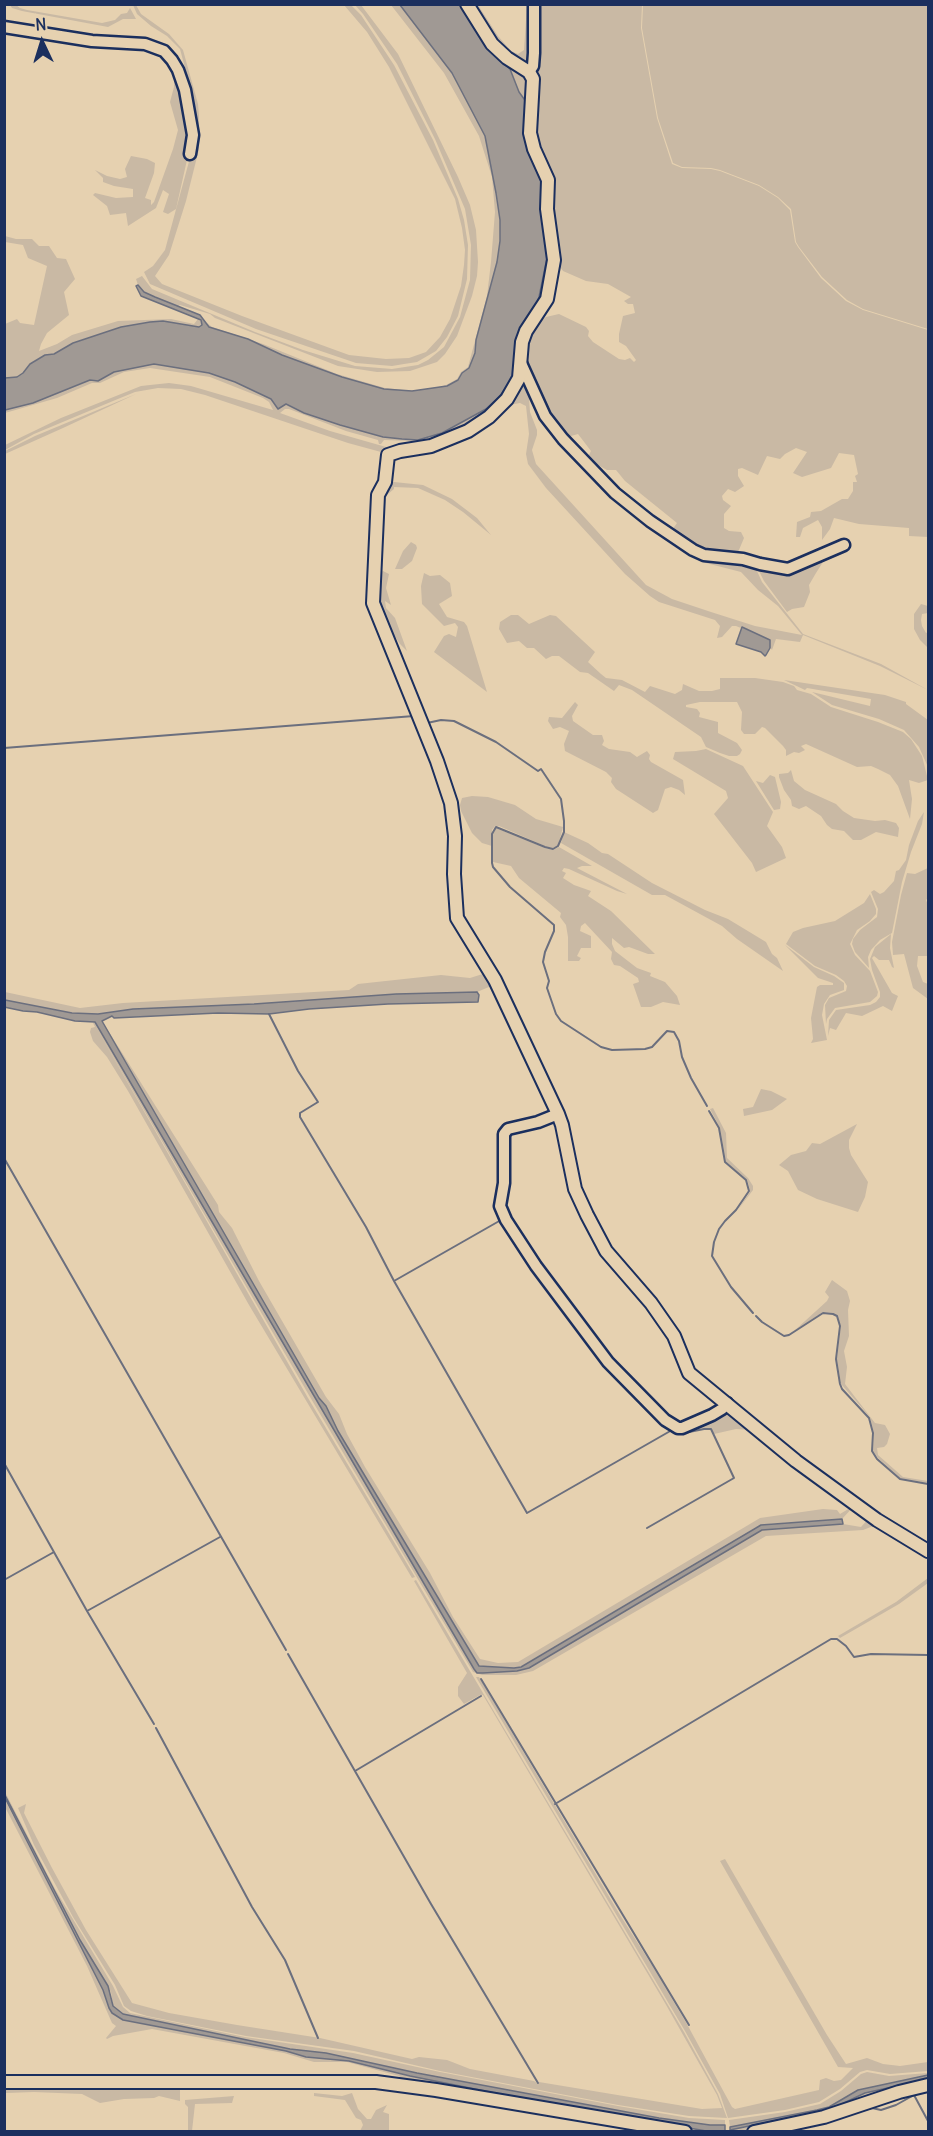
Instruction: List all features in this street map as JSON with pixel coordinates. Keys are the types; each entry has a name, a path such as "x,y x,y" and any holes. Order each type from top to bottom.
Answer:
{"street":[{"path":"467,4 492,44 507,58 529,72 533,80 533,98 529,115 530,133 534,149 548,180 547,209 554,260 547,299 526,331 522,342 519,378 512,392 489,417 468,431 431,446 388,455 385,482 378,495 373,603 437,761 451,803 457,918 495,980 558,1114 575,1189 606,1251 651,1303 674,1335 689,1373 796,1461 877,1520 928,1551"},
{"path":"529,72 533,66 534,4"},
{"path":"4,27 92,41 145,44 159,48 172,60 182,80 193,135 190,154"},
{"path":"521,363 545,416 563,439 615,493 650,522 693,550 704,555 743,559 788,569 844,545"},
{"path":"558,1114 538,1122 508,1129 504,1134 504,1183 500,1206 506,1220 536,1266 608,1362 665,1420 682,1428 712,1415 727,1403"},
{"path":"4,2082 376,2082 685,2132"},
{"path":"754,2132 824,2117 899,2092 928,2085"}],"shaded area":[{"path":"10,5 102,23 115,20 121,14 127,13 130,8 136,19 123,19 108,27 22,11"},
{"path":"133,5 136,5 141,14 169,34 183,50 198,104 199,116 199,149 186,201 169,255 155,276 162,284 349,355 386,359 409,358 426,352 440,337 450,319 461,286 464,265 465,250 462,228 455,199 389,67 367,32 344,5 351,5 361,15 394,65 433,140 458,199 464,220 468,245 467,279 458,316 447,337 436,351 417,362 392,366 356,363 256,329 150,284 144,272 153,266 165,250 194,143 188,79 180,49 167,36 137,14"},
{"path":"355,5 361,5 398,54 458,177 470,205 476,230 477,276 457,336 437,362 410,371 377,372 338,366 215,318 210,314 180,305 177,307 144,292 136,279 142,276 152,289 255,332 355,366 392,369 418,365 444,347 460,317 470,280 471,245 465,209 435,139 397,64"},
{"path":"391,5 400,5 443,59 485,136 500,220 497,262 473,360 469,368 458,380 447,386 431,390 414,391 446,385 457,379 468,367 487,296 495,212 492,177 479,136 444,73"},
{"path":"400,5 464,5 501,60 510,69 519,92 527,103 542,173 548,253 539,297 514,375 500,396 486,409 442,433 418,440 402,439 383,437 340,425 304,413 286,404 278,409 271,399 209,373 154,364 114,372 98,381 90,380 33,403 5,410 5,378 17,377 30,364 45,355 54,354 73,343 121,327 163,321 199,327 202,325 201,320 141,296 136,286 138,285 144,292 200,315 209,327 248,339 282,355 342,377 384,389 412,391 447,386 458,380 469,368 475,353 476,340 497,262 500,220 496,193 485,136 452,73"},
{"path":"469,5 478,5 498,36 511,51 518,54 524,50 527,5 533,5 529,70 508,57"},
{"path":"535,5 642,5 641,28 657,118 672,164 682,168 720,171 759,186 778,198 790,210 795,242 798,247 821,278 846,301 863,310 928,330 928,537 909,536 909,528 859,524 834,518 822,540 822,527 818,520 803,528 800,537 796,537 797,522 810,517 811,512 821,511 842,499 848,499 853,491 853,482 857,482 855,476 858,474 854,455 839,453 831,468 802,477 793,473 807,452 796,448 780,459 767,456 758,475 742,468 738,469 738,476 744,486 735,492 728,489 722,496 723,500 731,506 724,514 724,528 741,532 744,538 736,557 704,554 670,533 677,523 625,481 616,470 607,470 598,465 589,455 591,451 578,434 564,438 554,428 523,363 523,342 534,322 559,314 586,327 589,331 588,336 593,342 619,359 630,358 634,362 636,360 626,346 619,342 619,334 623,316 635,313 633,304 624,301 631,297 608,284 586,281 563,271 555,260 535,149"},
{"path":"643,5 928,5 928,329 863,309 847,300 822,277 799,247 796,242 791,209 778,197 759,185 720,170 682,167 673,163 658,118 642,28"},
{"path":"475,18 524,71 531,98 552,260 514,384 491,409 465,427 447,434 419,439 486,409 505,390 514,375 517,342 539,297 548,253 527,103 519,92 510,69 501,60"},
{"path":"157,49 176,69 191,142 176,209 168,214 163,212 169,194 163,190 156,208 128,226 126,213 110,215 107,206 93,195 95,193 116,198 133,197 133,189 103,182 103,178 95,170 120,179 127,177 125,169 131,156 155,163 145,198 151,200 151,205 154,202 178,130 170,102 174,79 168,62"},
{"path":"5,236 32,239 39,246 49,246 57,258 66,259 75,279 64,292 69,315 47,333 39,351 72,335 118,321 171,319 194,324 198,319 202,325 199,327 163,321 121,327 73,343 54,354 45,355 30,364 17,377 5,378 5,324 17,319 20,323 34,325 47,266 28,258 23,245 5,242"},
{"path":"206,322 212,327 248,339 209,327"},
{"path":"248,339 337,374 385,388 413,391 384,389 342,377 282,355"},
{"path":"144,365 164,365 209,373 235,381 304,413 340,425 383,437 417,440 384,440 379,444 378,440 346,431 289,409 280,413 330,431 386,447 386,452 381,452 205,395 181,389 158,388 135,392 34,434 5,450 5,445 61,418 141,386 169,383 191,386 273,410 269,402 263,398 210,377 150,368 124,372 57,398 5,413 4,410 33,403 90,380 98,381 114,372"},
{"path":"522,368 552,430 681,545 758,565 757,571 762,582 803,634 881,664 928,690 880,666 803,635 800,642 776,639 772,650 769,646 770,640 736,626 732,626 722,637 717,638 720,626 715,620 659,602 650,596 625,574 546,488 528,464 526,454 529,434 526,406 520,403 509,405","holes":["529,398 547,429 607,495 631,515 691,556 706,563 741,572 778,606 802,635 755,626 711,612 672,599 646,585 536,464 532,450 537,430 530,412"]},
{"path":"136,394 5,454 5,451 35,436"},
{"path":"385,483 423,485 452,499 477,518 491,535 445,500 418,488 394,487 383,498 380,573 383,571 389,574 386,588 391,605 385,601 386,608 395,618 407,651 379,613 375,598 379,563 377,545 380,496"},
{"path":"411,542 417,548 412,561 402,569 395,569 403,551"},
{"path":"841,548 844,553 823,562 816,573 809,585 810,592 804,607 787,612 759,571 760,565 780,569"},
{"path":"424,573 430,576 440,575 450,583 452,596 439,604 447,617 464,622 467,626 487,692 434,652 444,636 449,634 456,637 458,627 455,623 444,626 422,604 421,586"},
{"path":"921,604 928,606 928,613 922,614 921,620 926,633 928,632 928,648 914,629 914,614"},
{"path":"511,615 518,615 529,624 550,615 556,616 595,652 588,662 601,674 606,678 622,680 645,692 650,686 675,694 682,690 683,684 699,691 712,691 720,689 720,678 755,678 794,686 797,690 811,694 831,707 903,732 911,739 922,756 928,780 919,783 909,780 912,799 910,819 898,786 890,775 871,766 857,767 806,744 801,746 805,750 786,756 783,746 765,728 762,727 755,734 744,734 741,730 742,712 737,702 700,702 686,705 686,707 697,709 700,713 699,717 718,722 718,733 737,743 742,750 737,756 720,753 706,747 701,737 632,690 619,685 614,691 588,673 580,672 559,656 546,659 534,648 527,648 519,641 507,643 499,629 500,622"},
{"path":"742,627 770,640 770,648 765,656 761,652 736,644"},
{"path":"784,680 885,695 906,702 928,720 928,767 919,747 904,730 879,719 832,705 812,692 870,706 871,699 807,688 805,690"},
{"path":"575,702 578,705 572,716 573,721 593,735 602,735 604,741 602,745 609,749 630,752 637,757 647,751 651,762 683,780 685,795 671,787 665,789 658,810 653,813 616,789 611,782 612,778 606,772 565,751 564,744 569,731 560,727 553,729 548,721 549,717 562,718"},
{"path":"706,749 743,766 773,812 767,826 782,847 786,858 756,872 752,863 714,814 728,798 726,791 673,759 675,752"},
{"path":"791,770 794,781 805,790 836,804 854,818 896,823 899,828 898,837 876,832 861,840 853,840 844,831 832,829 821,816 806,806 799,809 792,806 779,777 779,774 788,773"},
{"path":"770,775 775,777 781,802 780,809 774,810 756,781 763,783"},
{"path":"488,797 515,805 536,819 563,827 558,846 553,848 545,846 499,826 495,826 492,830 492,846 482,843 472,833 461,811 462,798"},
{"path":"924,812 902,882 892,933 880,940 871,950 868,957 869,968 855,952 853,939 860,930 877,917 878,909 871,892 874,890 880,894 894,881 896,871 906,860 918,821"},
{"path":"496,828 545,848 553,850 559,847 592,866 577,868 627,894 569,869 564,868 562,871 566,873 563,878 591,891 588,896 611,911 655,954 648,954 629,947 624,948 612,938 615,951 637,968 665,982 677,996 680,1005 663,1002 651,1007 641,1007 633,984 639,982 638,978 620,966 614,965 611,959 612,952 585,923 581,926 580,931 591,936 591,948 581,948 577,956 581,958 579,961 568,961 568,937 566,925 560,917 561,913 519,878 511,866 493,862 493,834"},
{"path":"564,832 608,854 652,883 728,919 766,942 783,971 722,926 665,895 652,895 561,843"},
{"path":"928,868 928,898 926,900 928,905 928,956 918,956 917,966 923,982 928,984 928,999 913,988 904,954 893,955 892,942 907,873 915,874"},
{"path":"870,894 876,914 857,930 850,944 855,955 870,971 878,992 877,996 870,1002 835,1008 826,1024 825,1005 829,998 846,991 847,986 836,975 815,966 786,944 793,932 835,921 864,903"},
{"path":"891,934 890,948 894,968 889,960 879,960 874,956 872,958 892,993 898,996 892,1011 883,1006 862,1016 846,1013 836,1030 830,1028 828,1036 829,1020 836,1010 870,1005 880,997 870,959 875,947"},
{"path":"785,945 814,967 844,983 844,990 830,995 824,1004 822,1015 827,1040 811,1043 813,1039 811,1018 817,987 833,985 833,983 818,978"},
{"path":"489,972 496,984 477,992 396,994 254,1004 133,1009 98,1014 72,1013 5,1000 5,992 80,1008 123,1003 349,990 358,984 441,975 470,978"},
{"path":"477,992 478,1002 388,1004 269,1014 218,1013 114,1018 112,1016 102,1021 319,1398 326,1406 338,1431 479,1666 521,1667 761,1525 842,1519 843,1524 762,1530 529,1668 483,1673 477,1673 474,1669 95,1022 75,1021 4,1007 5,1000 72,1013 98,1014 133,1009 254,1004 396,994"},
{"path":"95,1021 474,1669 483,1673 529,1668 762,1530 843,1524 861,1527 871,1516 881,1523 863,1530 766,1536 533,1671 516,1675 482,1675 473,1672 310,1397 97,1029 308,1398 415,1577 412,1578 249,1305 128,1091 107,1057 93,1041 90,1032 91,1028 95,1027 93,1023"},
{"path":"102,1021 218,1205 219,1212 232,1228 259,1281 326,1397 339,1414 365,1467 480,1659 498,1663 518,1662 760,1518 823,1509 837,1510 840,1514 855,1505 842,1519 768,1524 756,1527 520,1667 479,1666 338,1431 326,1406 319,1398"},
{"path":"761,1089 787,1099 772,1110 744,1116 743,1109 753,1107"},
{"path":"713,1108 726,1133 727,1158 753,1186 753,1190 737,1211 750,1192 749,1186 747,1180 726,1162 720,1128 710,1109"},
{"path":"857,1124 849,1140 849,1148 868,1182 865,1197 858,1212 817,1199 798,1190 788,1171 779,1165 791,1155 806,1151 812,1143 820,1144"},
{"path":"832,1280 847,1291 850,1301 849,1336 844,1351 847,1367 845,1384 875,1423 885,1425 890,1434 887,1444 877,1448 878,1455 903,1477 928,1481 928,1483 900,1478 873,1451 874,1433 870,1417 841,1384 837,1359 841,1326 837,1316 823,1312 794,1331 827,1301 829,1297 825,1292"},
{"path":"728,1405 752,1430 736,1429 714,1434 711,1429 704,1428 680,1433"},
{"path":"928,1578 928,1583 899,1604 840,1638 838,1636 896,1602"},
{"path":"416,1580 684,2032 718,2094 727,2118 689,2116 618,2105 440,2071 354,2051 246,2036 147,2016 124,2006 115,1985 73,1917 34,1845 18,1808 26,1804 24,1813 52,1868 86,1930 132,2003 169,2013 320,2038 412,2059 419,2057 447,2060 470,2069 534,2081 538,2084 539,2082 702,2109 722,2108 717,2095 665,2003 483,1695 464,1704 458,1696 458,1687 467,1673 414,1581"},
{"path":"476,1677 479,1677 653,1967 732,2107 735,2109 819,2090 820,2080 826,2078 834,2081 841,2080 853,2068 838,2067 720,1861 725,1859 846,2064 867,2058 883,2064 900,2066 928,2062 928,2071 890,2074 867,2070 860,2072 840,2089 819,2102 785,2110 728,2118 720,2094 685,2031"},
{"path":"4,1790 55,1889 113,1986 123,2007 130,2013 245,2037 353,2053 618,2106 689,2118 725,2120 725,2125 659,2118 417,2073 326,2053 290,2049 123,2014 113,2006 111,1992 80,1940"},
{"path":"4,1793 80,1940 108,1986 113,2006 123,2014 290,2049 326,2053 417,2073 659,2118 725,2125 725,2131 706,2131 520,2098 349,2061 306,2057 286,2051 123,2020 112,2013 109,2008 103,1990"},
{"path":"4,1798 103,1990 109,2008 112,2013 123,2020 286,2051 306,2057 349,2061 520,2098 712,2131 696,2131 424,2085 5,2079 5,2075 356,2075 401,2078 347,2062 314,2062 284,2053 152,2029 107,2039 116,2026 112,2023 87,1966 5,1807"},
{"path":"867,2072 889,2076 928,2073 928,2075 858,2090 829,2107 730,2127 729,2120 785,2112 820,2104"},
{"path":"928,2075 928,2079 865,2093 831,2109 730,2130 730,2127 829,2107 858,2090"},
{"path":"928,2079 928,2084 823,2116 730,2132 736,2128 821,2112 873,2090"},
{"path":"5,2085 180,2086 180,2101 159,2096 100,2103 82,2094 34,2092 6,2093 5,2099"},
{"path":"314,2093 342,2096 352,2093 358,2109 367,2119 371,2119 376,2110 387,2105 383,2112 389,2114 389,2131 360,2131 363,2125 361,2120 356,2118 345,2100 314,2096"},
{"path":"234,2096 232,2103 195,2104 192,2131 188,2131 188,2107 185,2100"}],"waterway":[{"path":"4,748 414,716"},
{"path":"427,723 441,720 454,721 496,742 538,771 541,769 561,799 564,832 558,846 553,849 496,827 492,834 493,867 510,887 554,925 543,962 549,981 547,988 556,1014 561,1021 601,1047 612,1050 652,1047 667,1031 674,1032 691,1078 707,1106"},
{"path":"269,1014 298,1071 318,1102 300,1113 300,1117 366,1227 394,1281 527,1513 672,1430"},
{"path":"709,1111 719,1128 725,1162 746,1180 749,1191 719,1229 712,1256 731,1287 753,1313"},
{"path":"4,1158 286,1650"},
{"path":"394,1281 501,1220"},
{"path":"756,1316 784,1336 823,1313 837,1316 840,1326 836,1359 840,1384 869,1418 873,1433 872,1451 877,1459 900,1479 928,1484"},
{"path":"647,1528 734,1478 711,1429 679,1434"},
{"path":"4,1463 154,1724"},
{"path":"87,1611 220,1537"},
{"path":"4,1580 54,1552"},
{"path":"555,1804 831,1639 837,1639 846,1646 854,1657 871,1654 928,1655"},
{"path":"288,1654 431,1904 538,2083"},
{"path":"481,1679 689,2025"},
{"path":"355,1771 481,1696"},
{"path":"156,1728 252,1907 285,1960 318,2038"},
{"path":"857,2112 872,2108 881,2110 914,2095 928,2121"}]}
